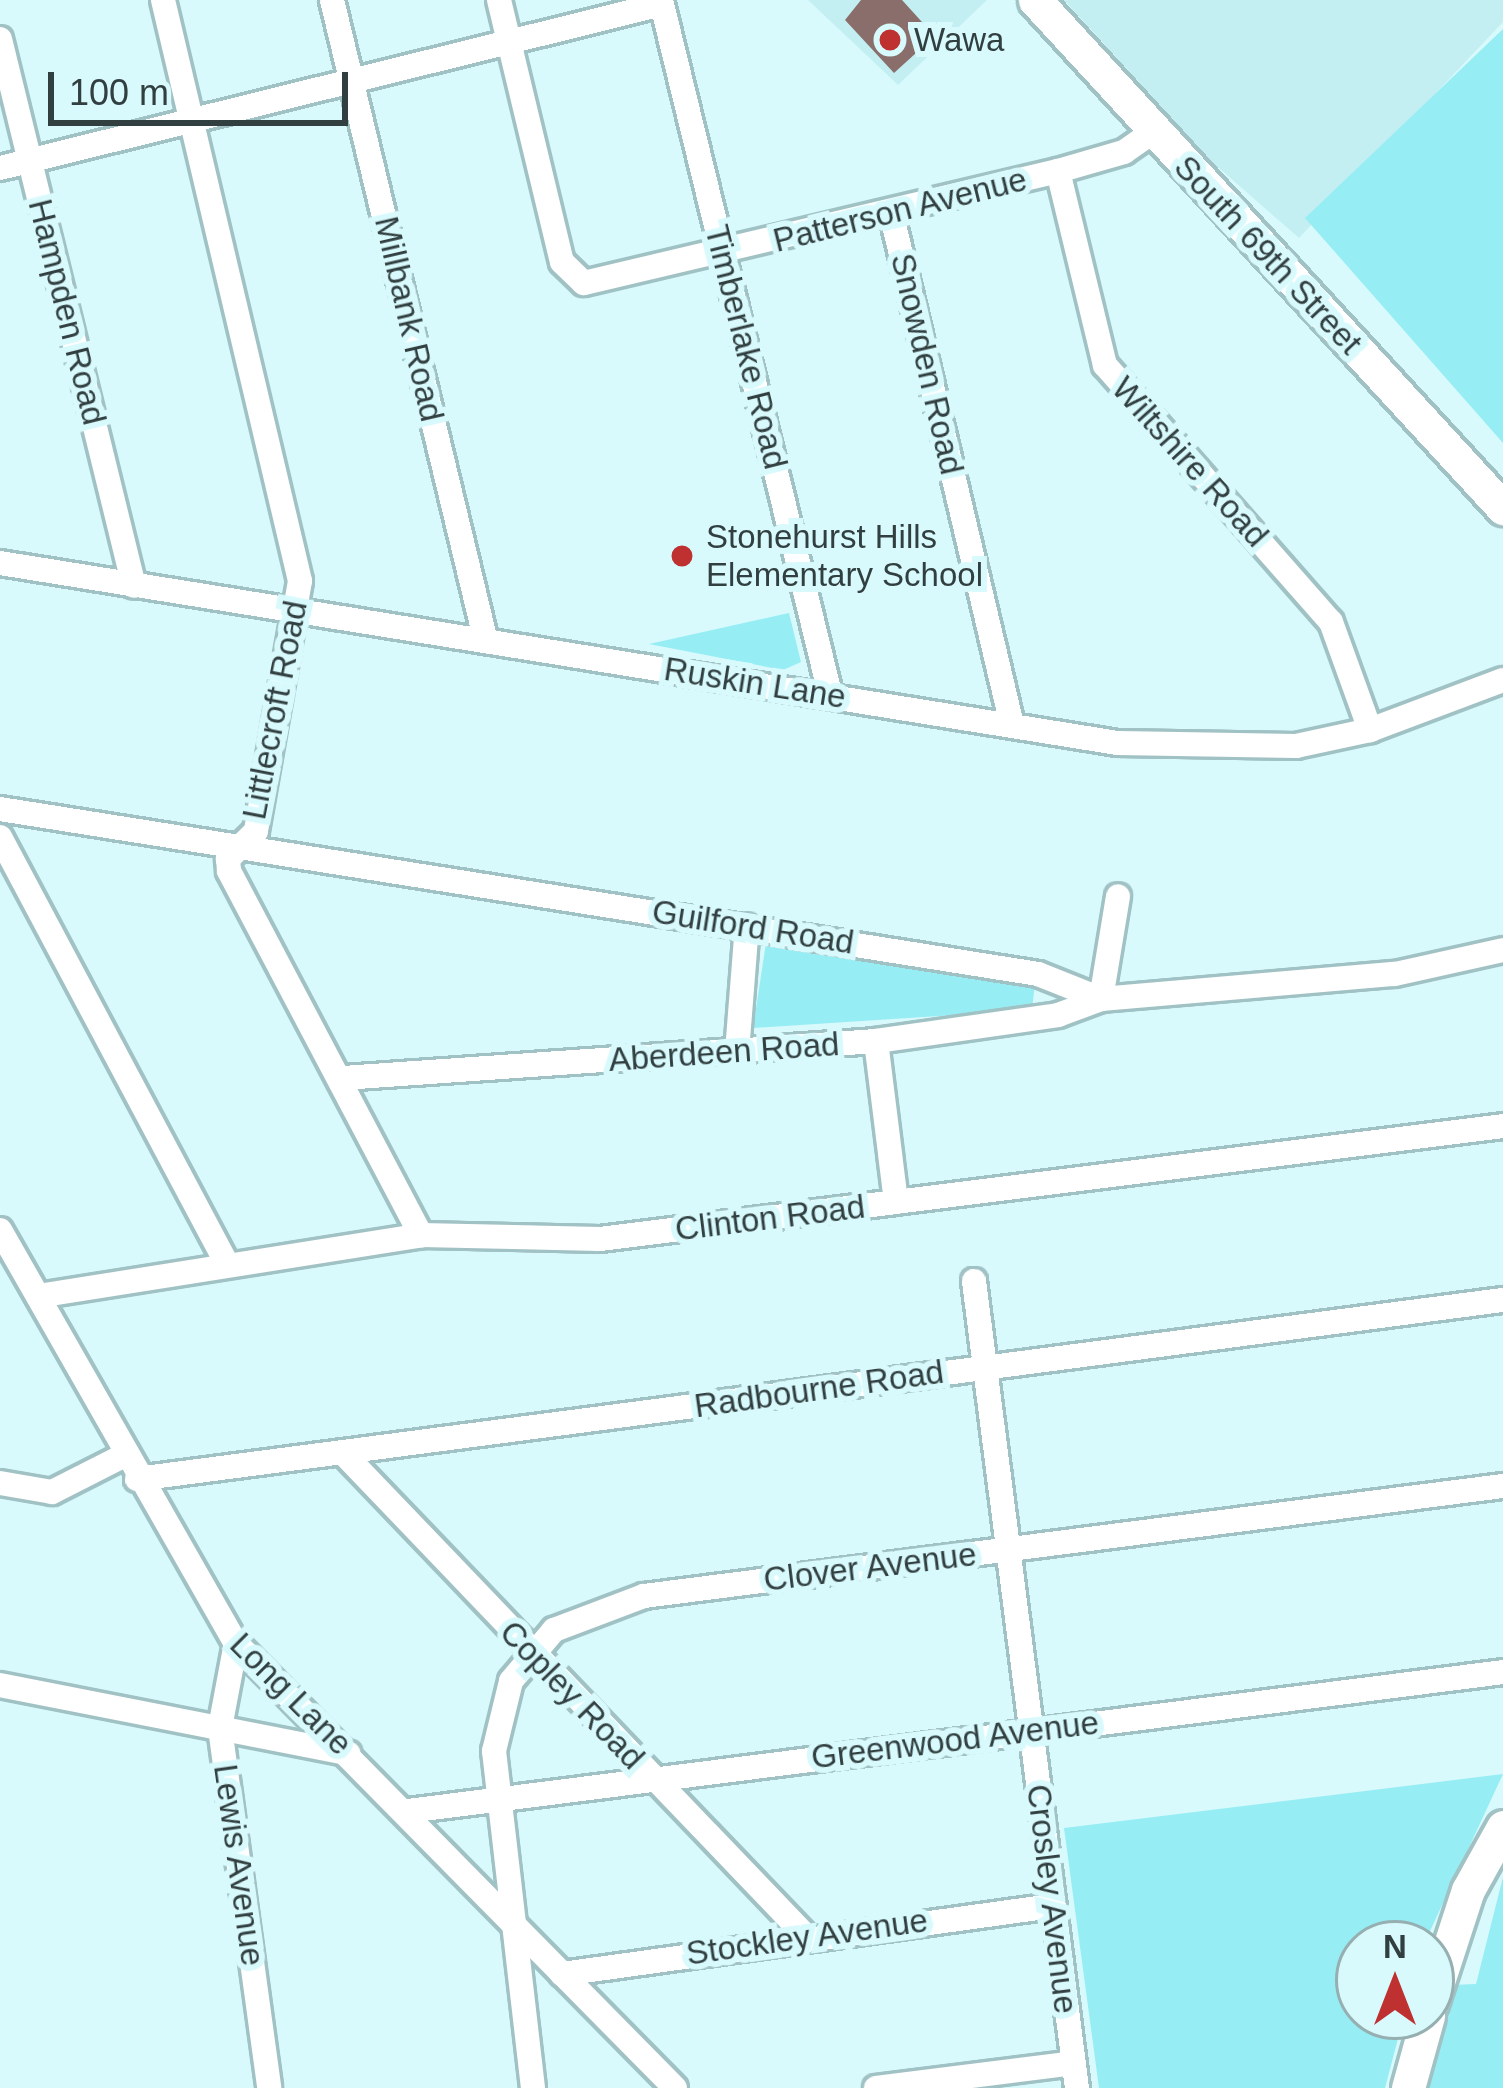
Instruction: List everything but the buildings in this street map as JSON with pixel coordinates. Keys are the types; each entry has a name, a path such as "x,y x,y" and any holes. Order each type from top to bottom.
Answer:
{"main road":[{"name":"South 69th Street","path":"1035,0 1503,508"},
{"path":"1455,1930 1468,1890 1503,1827"},
{"path":"1408,2088 1421,2040"}],"street":[{"name":"Littlecroft Road","path":"163,0 300,581 256,831 236,848 229,871 343,1078 421,1235"},
{"name":"Millbank Road","path":"332,0 485,638"},
{"path":"499,0 508,39"},
{"path":"0,168 662,2"},
{"name":"Timberlake Road","path":"662,2 830,694"},
{"name":"Hampden Road","path":"0,39 134,586"},
{"name":"Patterson Avenue","path":"508,39 570,279 724,254 1058,171 1124,152 1153,132"},
{"name":"Wiltshire Road","path":"1058,171 1105,365 1331,622 1370,730"},
{"name":"Snowden Road","path":"891,212 1012,725"},
{"name":"Ruskin Lane","path":"0,563 1012,725 1208,747 1296,746 1370,730 1503,680"},
{"name":"Guilford Road","path":"0,809 1038,974 1101,998 1395,974 1503,950"},
{"path":"0,837 227,1264"},
{"path":"1101,998 1118,896"},
{"path":"737,1052 747,926"},
{"name":"Aberdeen Road","path":"343,1078 876,1041 1058,1016 1101,998"},
{"path":"876,1041 896,1202"},
{"name":"Clinton Road","path":"38,1296 421,1235 600,1239 1503,1126"},
{"name":"Long Lane","path":"0,1230 136,1479 236,1642 408,1811 675,2088"},
{"name":"Crosley Avenue","path":"974,1281 1075,2075"},
{"name":"Radbourne Road","path":"136,1479 1503,1300"},
{"name":"Copley Road","path":"343,1453 804,1934"},
{"path":"0,1483 52,1492 123,1456"},
{"name":"Clover Avenue","path":"529,1651 609,1604 1503,1486"},
{"name":"Lewis Avenue","path":"236,1642 220,1728 269,2088"},
{"path":"529,1651 497,1723 496,1801 532,2088"},
{"name":"Greenwood Avenue","path":"408,1811 1503,1672"},
{"path":"0,1685 348,1753"},
{"name":"Stockley Avenue","path":"562,1974 804,1934 1053,1906"},
{"path":"876,2088 1075,2075"}],"shaded area":[{"path":"808,0 987,0 898,85"},
{"path":"1064,0 1503,0 1503,22 1299,238 1211,161"},
{"path":"1503,29 1503,443 1305,218"},
{"path":"789,613 801,662 783,670 649,644"},
{"path":"766,943 1035,983 1032,1010 753,1028"},
{"path":"1503,1774 1435,1920 1335,1920 1335,2040 1398,2040 1385,2088 1099,2088 1064,1828"},
{"path":"1503,1877 1503,2088 1426,2088 1438,2040 1455,2040 1455,1985 1476,1984"}],"place":[{"name":"Wawa","path":"890,40"},
{"name":"Stonehurst Hills Elementary School","path":"682,556"}]}
